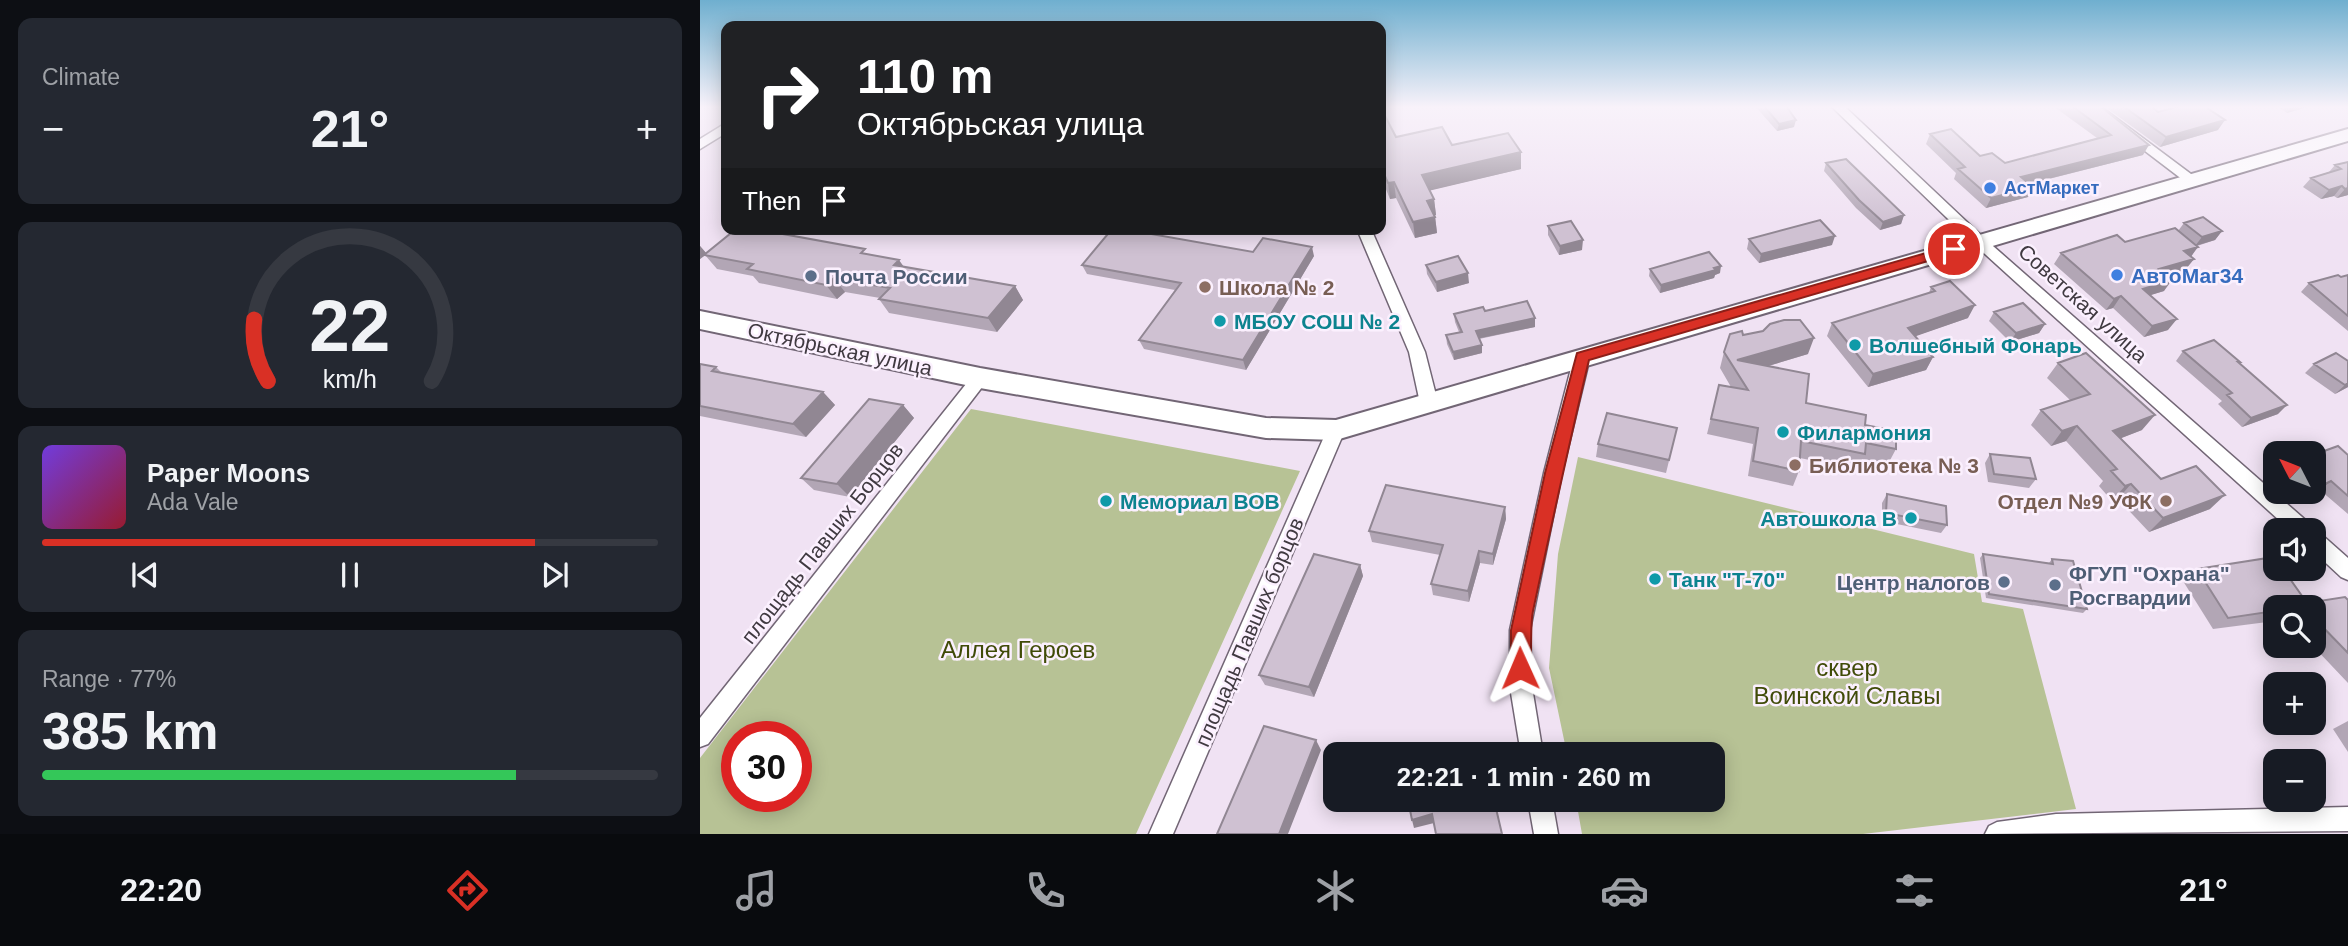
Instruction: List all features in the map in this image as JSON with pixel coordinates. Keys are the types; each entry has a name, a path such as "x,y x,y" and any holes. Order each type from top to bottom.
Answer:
{"main road":[{"path":"1429,403 2314,145"},
{"name":"Октябрьская улица","path":"700,320 980,378 1266,428 1336,430 1429,403"}],"street":[{"name":"Советская улица","path":"1878,145 1980,242 2290,518"},
{"path":"2145,145 2192,180"},
{"path":"1367,235 1418,352 1429,403"},
{"path":"1530,742 1521,687 1520,630 1553,473 1582,357"},
{"name":"площадь Павших Борцов","path":"700,736 980,378"},
{"name":"площадь Павших борцов","path":"1161,834 1336,430"},
{"path":"2326,551 2348,571"},
{"path":"1542,812 1546,834"},
{"path":"1997,834 2056,826 2348,819"}],"green space":[{"name":"Аллея Героев","path":"971,409 1300,471 1136,834 700,834 700,758 721,731 721,812 812,812 812,721 729,721"},
{"name":"сквер Воинской Славы","path":"1578,457 1974,554 1982,602 2023,609 2076,809 1863,834 1582,834 1578,812 1725,812 1725,742 1564,742 1549,668 1558,554"}],"building":[{"path":"1386,145 1516,145 1521,152 1422,175 1434,199 1427,201 1435,217 1413,222 1394,182 1388,183"},
{"path":"1942,145 1968,145 1980,156 1992,153 2005,163 2073,145 2149,145 2021,177 2033,187 1991,198 1958,169 1965,167"},
{"path":"1846,159 1904,215 1883,222 1859,200 1826,163"},
{"path":"2348,162 2348,188 2342,186 2329,190 2311,178 2341,169 2335,165"},
{"path":"2203,217 2222,231 2202,237 2184,223"},
{"path":"1820,220 1835,236 1761,254 1749,239"},
{"path":"1571,221 1583,240 1560,246 1548,226"},
{"path":"2175,228 2198,247 2184,251 2194,259 2159,269 2172,280 2143,289 2177,319 2152,326 2121,296 2114,299 2061,253 2117,235 2125,242"},
{"path":"729,235 788,235 865,249 861,253 899,260 894,265 1015,286 988,318 879,299 890,288 834,278 826,285 747,269 753,264 704,255"},
{"name":"МБОУ СОШ № 2","path":"1107,235 1157,235 1253,252 1263,238 1312,247 1243,360 1139,340 1181,283 1082,265"},
{"path":"1709,252 1721,266 1714,268 1716,270 1661,285 1650,269"},
{"path":"1458,256 1468,273 1436,282 1426,265"},
{"path":"2348,275 2348,316 2309,283"},
{"path":"1950,281 1975,305 1908,328 1933,357 1873,374 1832,323 1935,291 1931,287"},
{"path":"1527,301 1535,318 1476,331 1482,345 1453,352 1446,335 1462,332 1454,314 1483,307 1485,311"},
{"path":"2023,303 2045,324 2016,333 1994,312"},
{"path":"1784,320 1800,320 1814,338 1737,360 1809,374 1806,403 1866,415 1865,425 1896,431 1896,449 1866,443 1865,454 1801,441 1799,471 1753,461 1758,428 1711,419 1719,385 1748,390 1724,352 1730,334 1742,331 1743,335 1763,331 1770,324"},
{"path":"2214,340 2287,405 2251,418 2227,395 2232,393 2183,351"},
{"path":"2086,353 2155,415 2113,431 2161,479 2196,466 2225,495 2163,518 2131,484 2125,486 2111,471 2117,469 2077,426 2062,431 2041,410 2090,394 2058,363"},
{"path":"2336,353 2348,361 2348,383 2345,385 2314,364"},
{"path":"700,364 716,367 712,371 823,392 793,424 700,406"},
{"path":"869,399 903,405 837,484 801,478"},
{"path":"1607,413 1677,428 1669,460 1598,444"},
{"path":"2338,446 2348,455 2348,496 2331,481 2326,484 2326,450"},
{"path":"1990,454 2030,458 2036,479 1994,474"},
{"path":"1386,485 1505,507 1493,554 1479,551 1468,591 1431,584 1443,545 1369,531"},
{"path":"1887,494 1946,506 1947,525 1886,513"},
{"path":"1314,554 1360,565 1309,687 1259,675"},
{"path":"1983,554 2053,564 2052,559 2073,561 2087,609 1989,594"},
{"path":"2263,559 2263,581 2291,581 2301,595 2263,595 2263,613 2228,618 2197,569"},
{"path":"2345,597 2348,600 2348,653 2326,630 2326,600"},
{"path":"1264,726 1316,740 1279,834 1217,834"},
{"path":"1410,812 1497,812 1502,834 1436,834 1432,814 1412,820"}],"place":[{"name":"АстМаркет","path":"1990,188"},
{"name":"АвтоМаг34","path":"2117,275"},
{"name":"Почта России","path":"811,276"},
{"name":"Школа № 2","path":"1205,287"},
{"name":"МБОУ СОШ № 2","path":"1220,321"},
{"name":"Волшебный Фонарь","path":"1855,345"},
{"name":"Филармония","path":"1783,432"},
{"name":"Библиотека № 3","path":"1795,465"},
{"name":"Мемориал ВОВ","path":"1106,501"},
{"name":"Отдел №9 УФК","path":"2166,501"},
{"name":"Автошкола В","path":"1911,518"},
{"name":"Танк \"Т-70\"","path":"1655,579"},
{"name":"Центр налогов","path":"2004,582"},
{"name":"ФГУП \"Охрана\" Росгвардии","path":"2055,585"}],"route":[{"path":"1520,668 1520,630 1553,473 1582,357 1954,249"}]}
